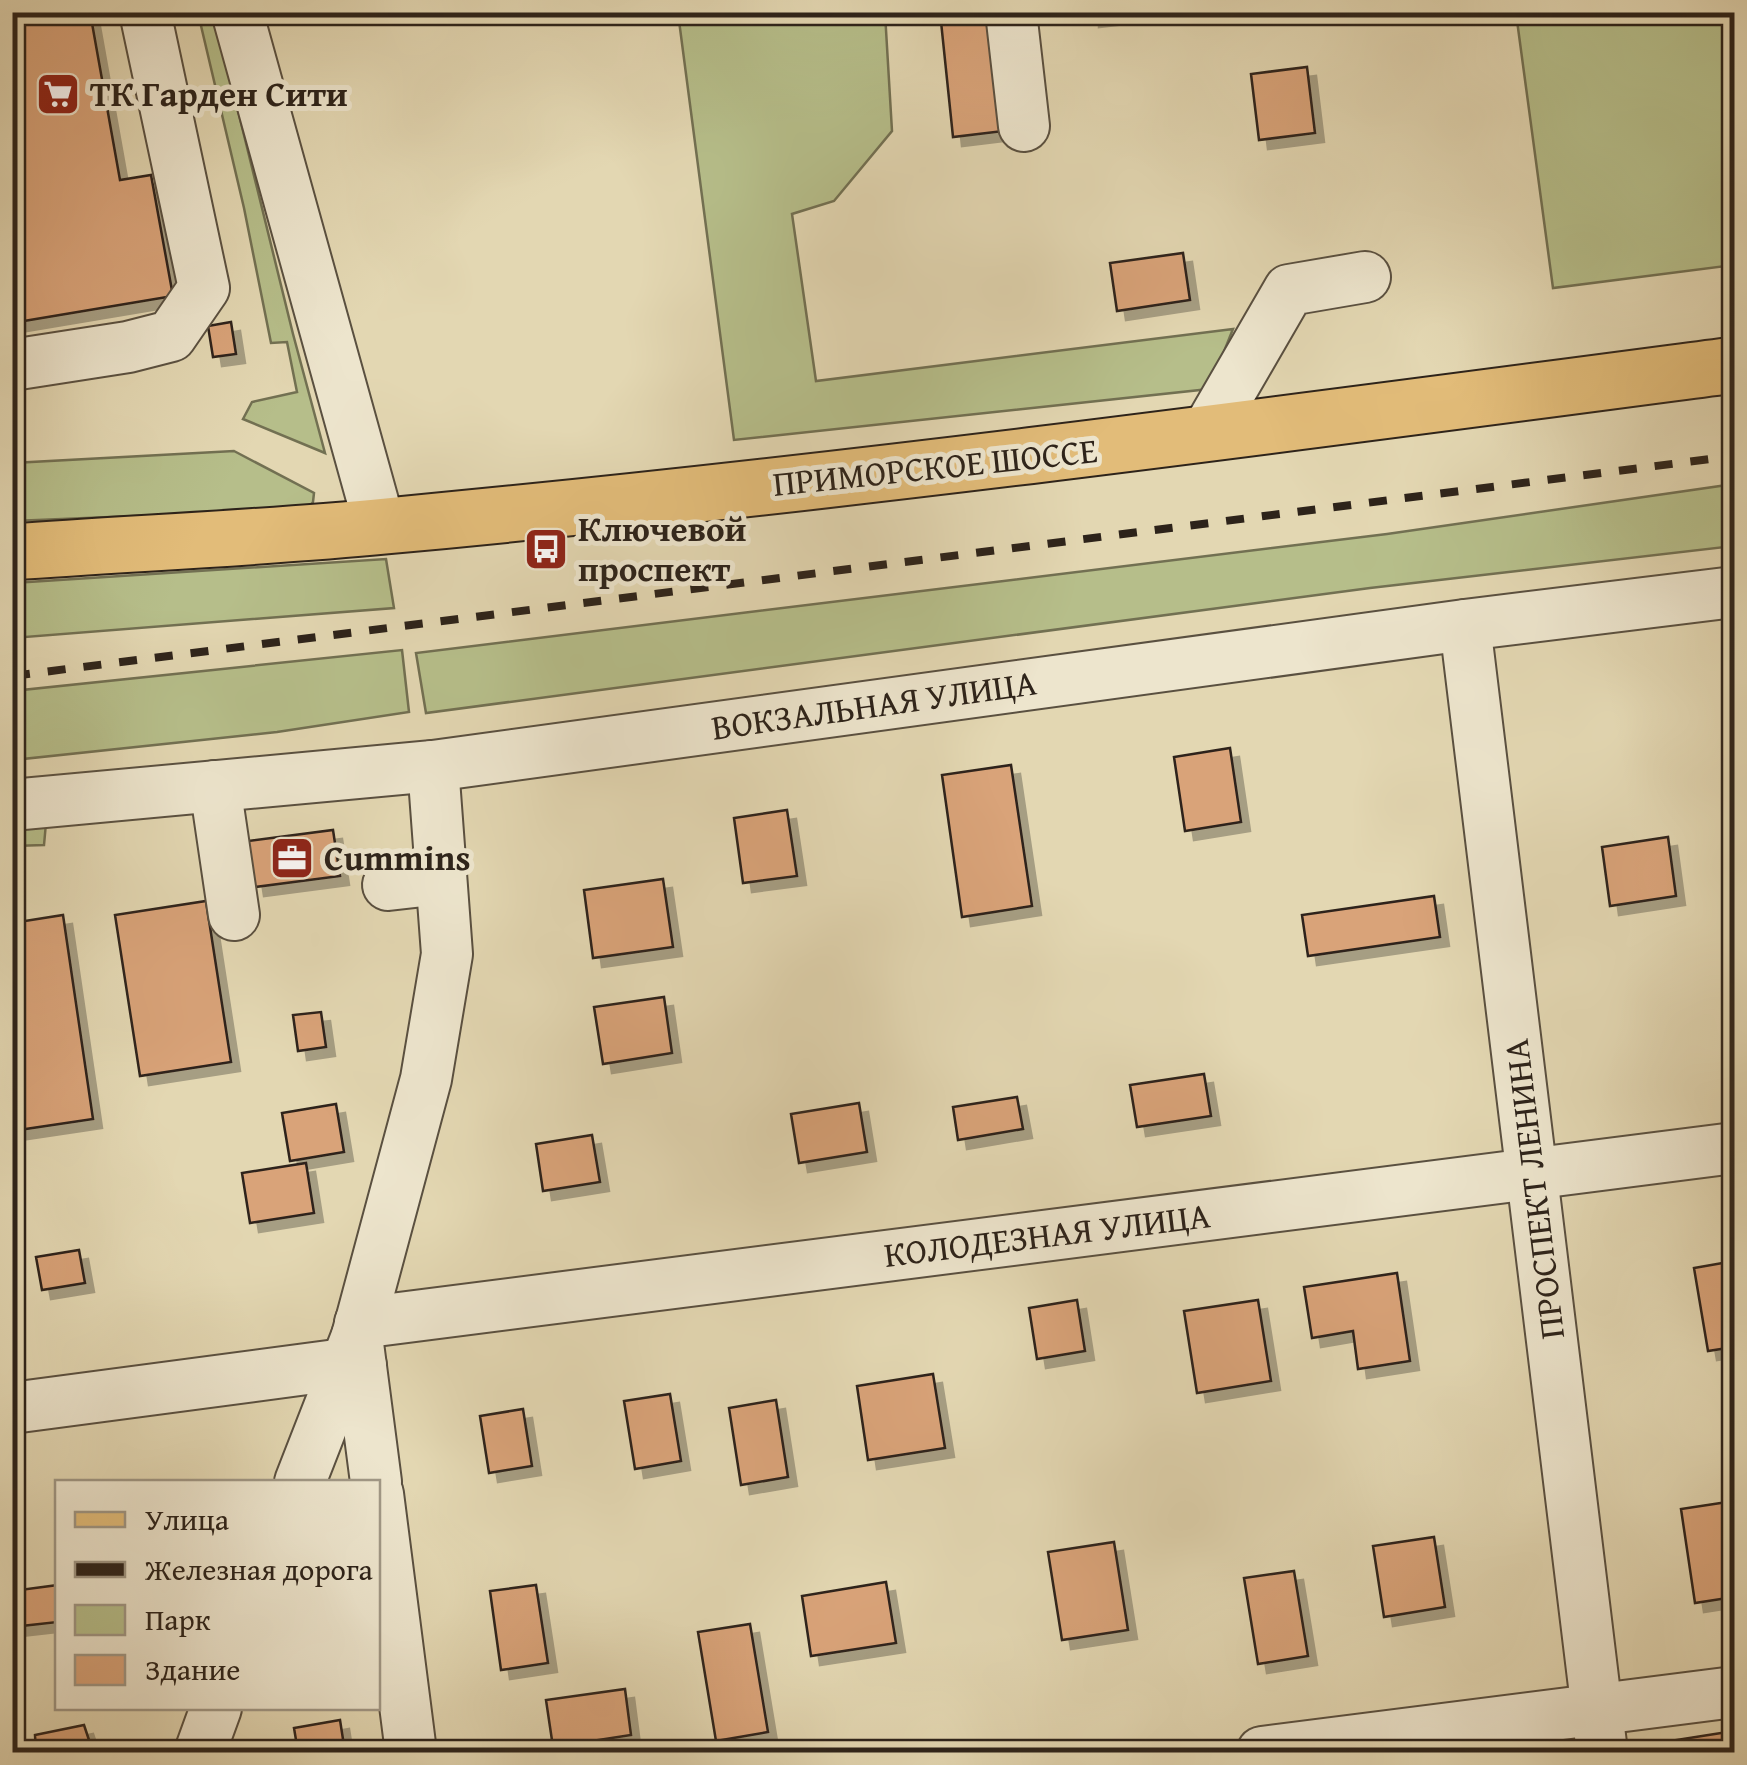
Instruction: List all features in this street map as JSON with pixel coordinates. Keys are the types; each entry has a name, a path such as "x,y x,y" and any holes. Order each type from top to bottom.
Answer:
{"main road":[{"name":"ПРИМОРСКОЕ ШОССЕ","path":"12,552 380,527 1204,435 1734,365"}],"street":[{"path":"12,364 128,347 171,336 204,288 145,12"},
{"path":"237,12 380,527"},
{"path":"1011,12 1024,126"},
{"path":"1204,435 1289,290 1365,277"},
{"path":"12,398 154,376 175,354 171,336"},
{"name":"ВОКЗАЛЬНАЯ УЛИЦА","path":"12,805 433,766 1734,592"},
{"name":"ПРОСПЕКТ ЛЕНИНА","path":"1466,625 1599,1731"},
{"path":"301,1480 355,1347 426,1079 448,954 433,766"},
{"path":"215,786 234,915"},
{"path":"388,886 442,879"},
{"name":"КОЛОДЕЗНАЯ УЛИЦА","path":"12,1408 355,1347 1532,1174 1734,1148"},
{"path":"355,1347 376,1480"},
{"path":"380,1510 411,1752"},
{"path":"1262,1752 1599,1731 1734,1692"},
{"path":"200,1752 215,1710"}],"green space":[{"path":"198,13 214,13 325,453 243,419 252,402 297,392 287,342 271,343"},
{"path":"678,13 885,13 892,131 834,201 792,214 816,381 1233,329 1209,389 734,440"},
{"path":"1516,13 1734,13 1734,265 1553,288"},
{"path":"234,451 314,493 313,502 308,509 13,521 13,463"},
{"path":"1734,484 1734,546 1370,588 426,713 416,653 1387,534"},
{"path":"386,559 394,608 13,638 13,583"},
{"path":"402,650 409,712 277,732 13,760 13,691"},
{"path":"46,823 44,845 13,846 12,826"}],"building":[{"name":"ТК Гарден Сити","path":"12,12 90,12 120,180 151,175 173,296 12,323"},
{"path":"940,12 999,12 1012,130 953,137"},
{"path":"1090,12 1142,12 1090,18"},
{"path":"1307,67 1315,133 1259,140 1251,74"},
{"path":"1183,253 1190,300 1117,311 1110,263"},
{"path":"231,322 236,354 213,357 208,326"},
{"path":"1230,748 1241,822 1185,831 1174,757"},
{"path":"1011,765 1032,906 962,917 942,775"},
{"path":"787,810 797,876 743,883 734,818"},
{"path":"333,830 340,876 255,887 248,841"},
{"path":"1668,837 1676,896 1610,906 1602,847"},
{"path":"663,879 673,947 593,958 584,890"},
{"path":"1434,896 1440,937 1308,956 1302,915"},
{"path":"206,901 231,1062 140,1076 115,915"},
{"path":"63,915 93,1119 12,1131 12,923"},
{"path":"664,997 672,1053 603,1064 594,1007"},
{"path":"321,1012 326,1047 298,1051 293,1015"},
{"path":"1204,1074 1211,1116 1137,1127 1130,1085"},
{"path":"1017,1097 1023,1129 958,1140 953,1107"},
{"path":"859,1103 867,1152 799,1163 791,1114"},
{"path":"336,1104 344,1152 290,1161 282,1113"},
{"path":"592,1135 600,1182 543,1191 536,1144"},
{"path":"306,1163 314,1213 250,1223 242,1173"},
{"path":"79,1250 85,1283 42,1290 36,1257"},
{"path":"1734,1261 1734,1347 1708,1351 1694,1268"},
{"path":"1397,1273 1410,1361 1358,1369 1353,1331 1312,1338 1304,1287"},
{"path":"1077,1300 1085,1351 1037,1359 1029,1308"},
{"path":"1258,1300 1271,1381 1197,1393 1184,1311"},
{"path":"933,1374 945,1448 868,1460 857,1386"},
{"path":"670,1394 681,1461 635,1469 624,1401"},
{"path":"776,1400 788,1477 741,1485 729,1408"},
{"path":"523,1409 532,1466 489,1473 480,1416"},
{"path":"1734,1501 1734,1597 1695,1603 1681,1509"},
{"path":"1434,1537 1445,1607 1384,1617 1373,1546"},
{"path":"1114,1542 1128,1630 1062,1640 1048,1552"},
{"path":"1294,1571 1308,1656 1258,1664 1244,1578"},
{"path":"886,1582 896,1643 811,1656 802,1596"},
{"path":"55,1585 55,1622 12,1627 12,1591"},
{"path":"536,1585 548,1663 501,1670 490,1591"},
{"path":"750,1624 768,1732 716,1741 698,1632"},
{"path":"625,1689 631,1735 553,1747 546,1700"},
{"path":"340,1720 345,1752 298,1752 294,1728"},
{"path":"84,1725 93,1752 36,1752 35,1735"},
{"path":"1734,1731 1734,1752 1672,1752 1670,1741"}],"railway":[{"path":"12,676 1734,456"}],"place":[{"name":"ТК Гарден Сити","path":"58,94"},
{"name":"Ключевой проспект","path":"546,549"},
{"name":"Cummins","path":"292,858"}]}
